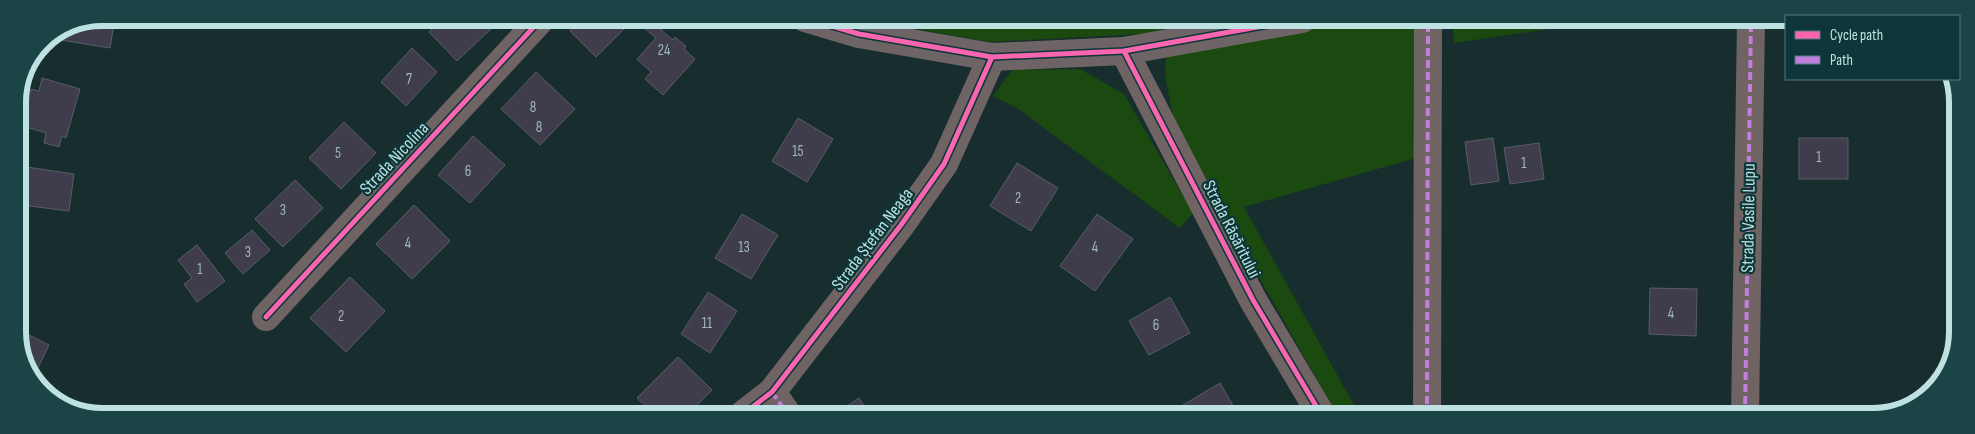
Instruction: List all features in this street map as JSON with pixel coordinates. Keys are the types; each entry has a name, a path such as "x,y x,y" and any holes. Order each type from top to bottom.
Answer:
{"street":[{"name":"Strada Nicolina","path":"266,317 535,26"},
{"path":"832,26 859,34 992,57 1124,51 1263,26"},
{"path":"1427,408 1428,26"},
{"name":"Strada Vasile Lupu","path":"1745,408 1751,26"},
{"name":"Strada Răsăritului","path":"1124,51 1253,300 1317,408"},
{"name":"Strada Ștefan Neaga","path":"751,408 772,392 901,225 944,164 992,57"},
{"path":"772,392 783,408"}],"green space":[{"path":"900,26 1182,26 1141,34 989,42"},
{"path":"1318,26 1414,27 1416,158 1244,207 1356,408 1333,408 1222,212 1173,119 1165,74 1166,56"},
{"path":"1453,26 1569,26 1454,43"},
{"path":"1080,69 1124,94 1193,213 1180,228 1017,108 993,96 1012,70"}],"building":[{"path":"114,26 110,48 59,40 73,32 88,28"},
{"path":"435,26 493,27 457,61 429,32"},
{"path":"575,26 627,26 596,57 570,31"},
{"path":"664,26 661,30 673,40 675,37 686,46 684,49 695,59 663,95 645,79 651,72 637,59 656,38 643,27"},
{"path":"412,48 437,72 406,106 381,82"},
{"path":"536,72 575,109 540,145 501,109"},
{"path":"42,78 80,89 66,138 62,136 59,147 44,143 46,133 26,127 26,105 31,89 39,91"},
{"path":"798,118 833,139 807,182 772,161"},
{"path":"344,122 376,153 341,189 309,158"},
{"path":"473,136 505,165 470,203 438,175"},
{"path":"1493,138 1499,181 1471,185 1465,142"},
{"path":"1799,138 1848,138 1848,179 1799,179"},
{"path":"1539,143 1544,179 1510,184 1504,148"},
{"path":"1017,163 1058,188 1031,231 990,206"},
{"path":"27,167 74,174 69,211 26,206"},
{"path":"295,180 323,208 283,247 255,219"},
{"path":"414,205 450,241 412,279 376,244"},
{"path":"742,214 778,235 751,279 715,258"},
{"path":"1097,214 1133,239 1095,291 1060,266"},
{"path":"252,230 270,250 243,274 225,253"},
{"path":"197,245 225,281 197,302 184,284 192,278 178,260"},
{"path":"350,277 385,311 346,352 310,318"},
{"path":"1650,288 1697,289 1696,336 1649,334"},
{"path":"708,292 737,311 710,353 681,334"},
{"path":"1170,297 1190,333 1149,355 1129,321"},
{"path":"26,334 49,345 37,370 32,361"},
{"path":"678,357 712,390 694,408 648,408 637,398"},
{"path":"1220,383 1234,408 1178,408"},
{"path":"859,398 866,408 844,408"}],"marked path":[{"path":"1427,408 1428,26"},
{"path":"1745,408 1751,26"},
{"path":"772,392 783,408"}],"cycle path":[{"path":"266,317 535,26"},
{"path":"832,26 859,34 992,57 1124,51 1263,26"},
{"path":"1124,51 1253,300 1317,408"},
{"path":"751,408 772,392 901,225 944,164 992,57"}]}
